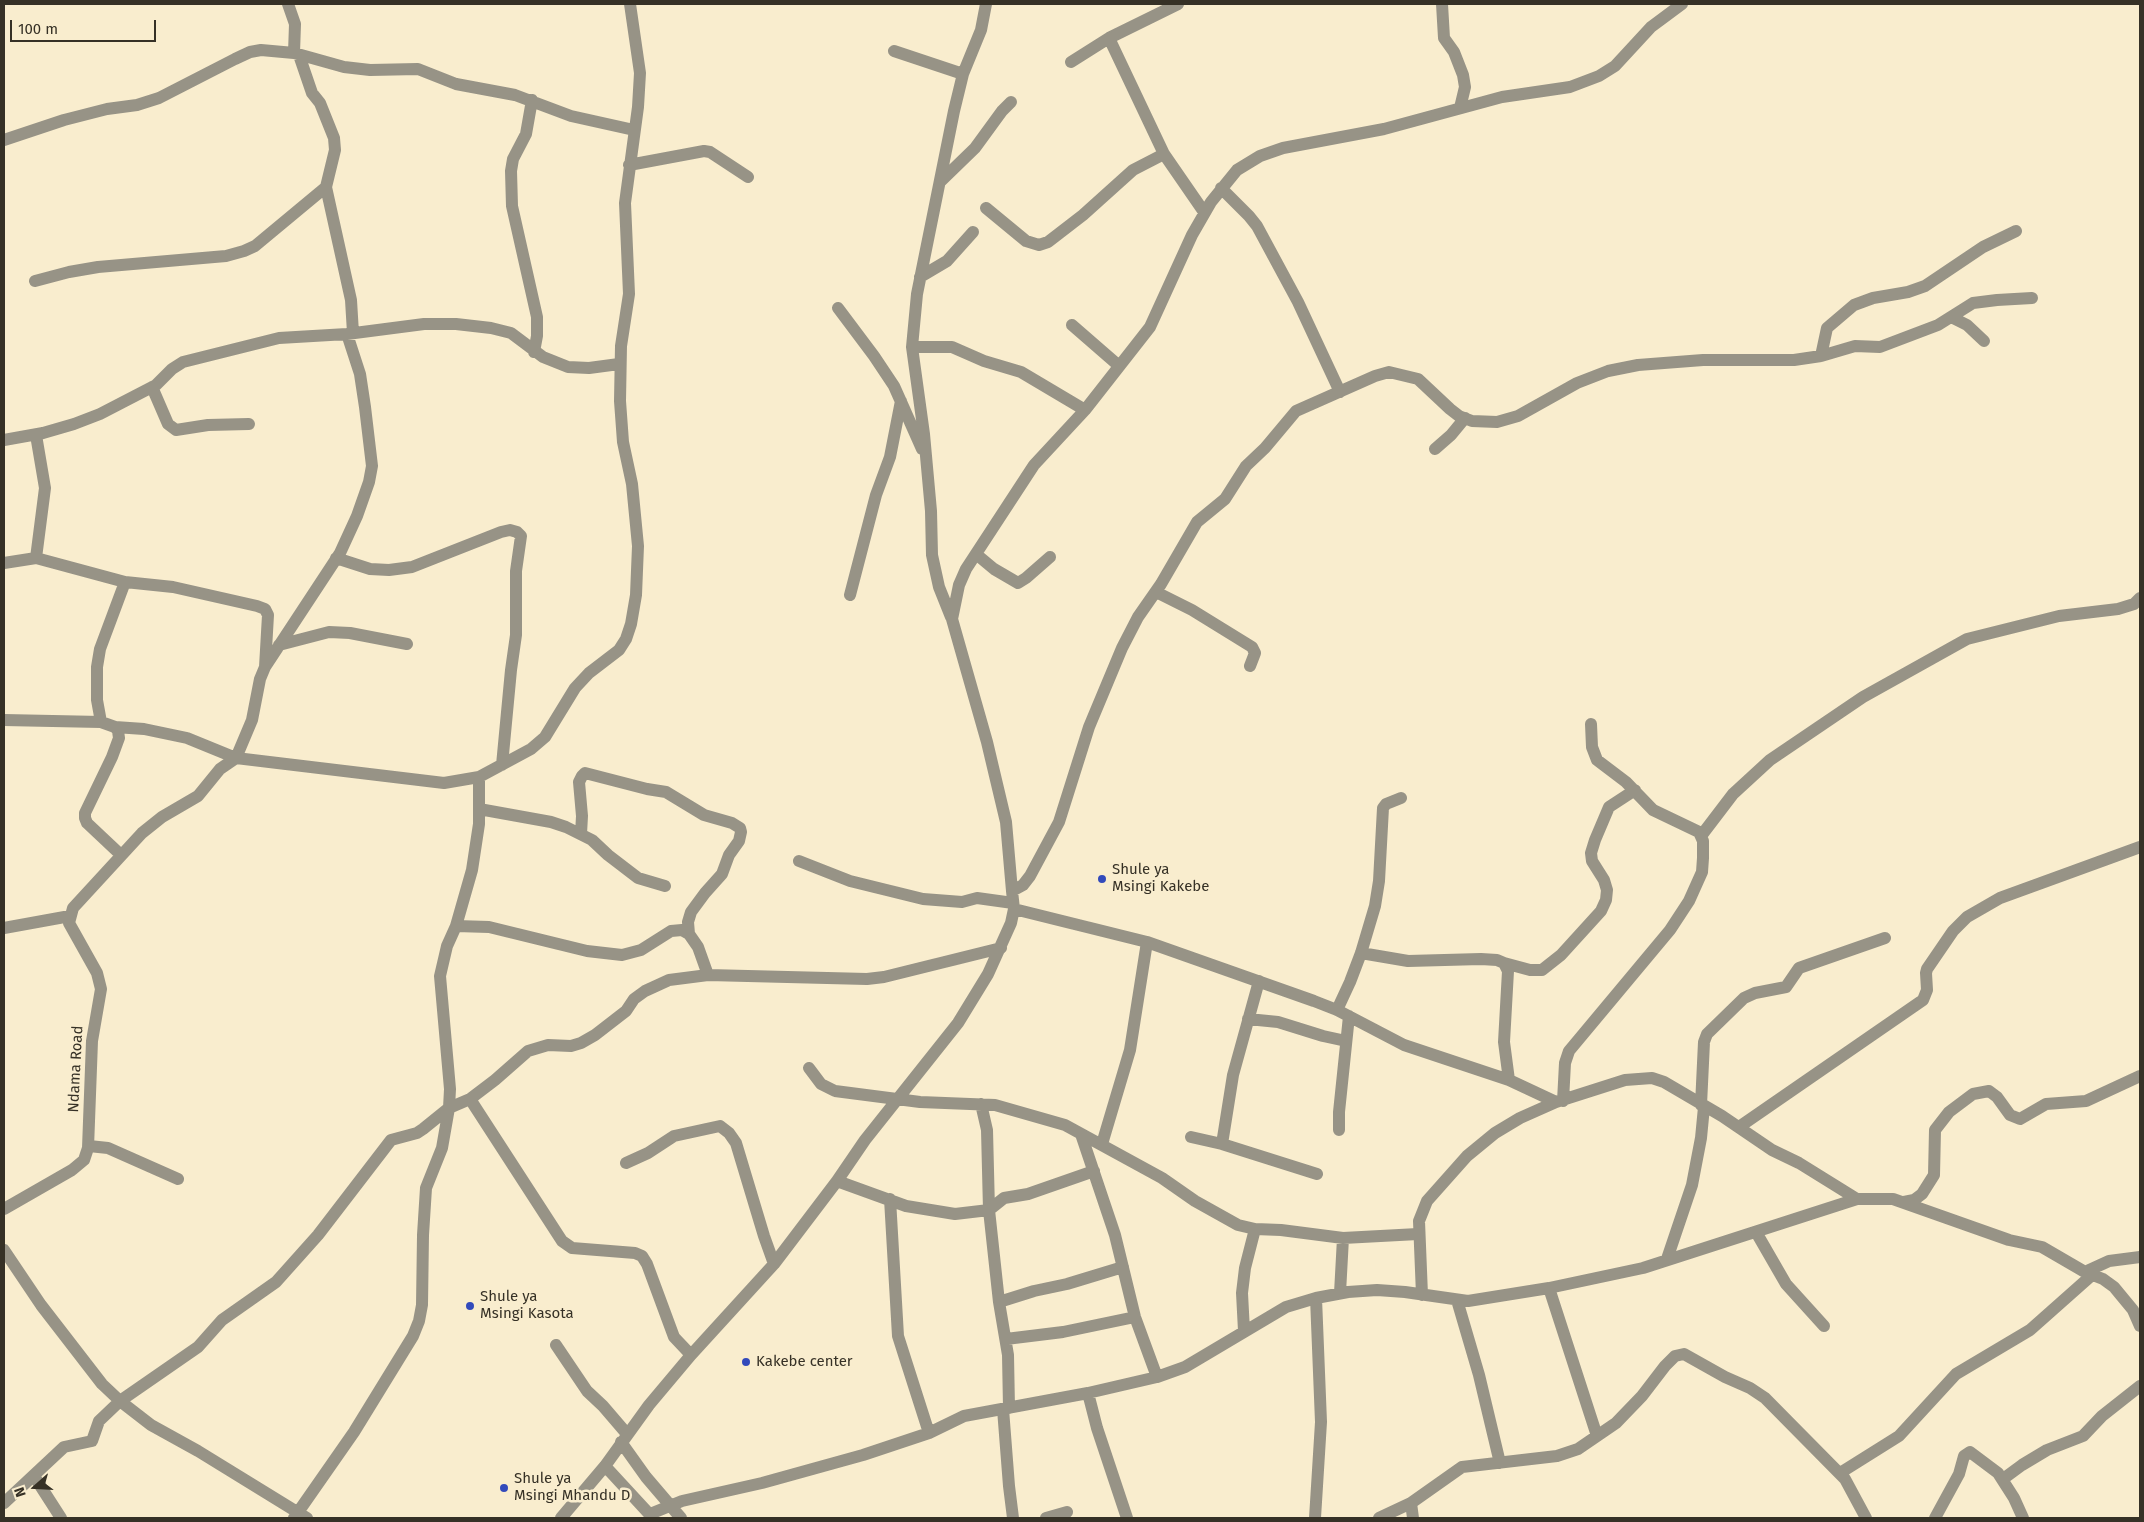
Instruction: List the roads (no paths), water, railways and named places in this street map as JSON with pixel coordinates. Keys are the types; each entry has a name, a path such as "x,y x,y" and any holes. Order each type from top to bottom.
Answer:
{"street":[{"path":"4,928 70,916 73,908 106,874 134,840 152,824 198,796 220,769 236,758 252,720 260,679 265,667 336,558 357,516 369,482 372,466 360,374 350,334 351,300 326,187 334,150 334,138 320,103 312,93 296,54 295,24 288,4"},
{"path":"4,720 101,722 116,727 144,729 187,738 236,758 434,783 444,783 479,776 531,749 545,738 575,688 619,650 626,640 636,595 638,546 632,484 623,434 619,364 629,294 625,203 640,73 630,4"},
{"path":"561,1518 605,1466 624,1438 691,1355 774,1264 838,1181 865,1140 958,1023 988,974 1011,923 1013,901 1006,822 987,742 952,619 939,587 932,554 931,511 912,347 920,277 963,74 979,39 986,4"},
{"path":"1071,62 1109,38 1178,4"},
{"path":"1442,4 1444,38 1454,52 1461,67 1464,81 1465,87 1460,108"},
{"path":"952,619 959,585 976,554 1034,465 1085,410 1118,365 1150,327 1157,316 1204,212 1221,188 1238,170 1260,156 1282,148 1384,129 1502,97 1570,87 1599,76 1615,66 1658,21 1682,4"},
{"path":"1109,38 1140,107 1164,154 1204,212"},
{"path":"4,140 64,120 107,109 137,105 159,98 250,52 261,50 296,54 344,67 370,70 418,69 456,84 515,95 571,116 634,130"},
{"path":"894,51 963,74"},
{"path":"532,100 526,134 513,159 511,171 512,206 537,317 537,336 534,352"},
{"path":"941,181 975,148 1002,111 1011,102"},
{"path":"629,165 704,151 710,152 748,177"},
{"path":"986,208 1026,241 1040,245 1053,238 1083,215 1133,170 1164,154"},
{"path":"35,281 98,267 226,256 244,251 255,246 326,187"},
{"path":"1221,188 1250,216 1257,226 1298,302 1340,392"},
{"path":"1820,356 1827,328 1854,305 1873,298 1908,292 1925,286 1983,247 2016,231"},
{"path":"920,277 948,261 973,232"},
{"path":"1013,901 1030,876 1059,822 1089,727 1105,687 1138,617 1180,554 1195,525 1225,499 1246,466 1265,448 1290,417 1301,408 1375,376 1389,372 1418,379 1450,409 1465,418 1477,422 1507,420 1592,376 1638,365 1704,360 1794,360 1820,356 1855,346 1886,346 1938,325 1973,303 2032,298"},
{"path":"838,308 881,365 901,401 926,461"},
{"path":"1951,317 1967,325 1984,341"},
{"path":"4,440 74,424 152,387 183,362 279,338 350,334 424,324 484,327 511,333 534,352 568,367 590,368 619,364"},
{"path":"1072,325 1118,365"},
{"path":"912,347 952,347 984,361 1021,372 1085,410"},
{"path":"152,387 168,424 176,430 208,425 249,424"},
{"path":"850,595 876,495 890,457 901,401"},
{"path":"1436,449 1465,418"},
{"path":"36,434 45,488 36,558"},
{"path":"336,558 370,568 389,570 412,567 502,532 510,530 517,532 521,536 516,572 516,635 502,765"},
{"path":"976,554 994,569 1018,582 1026,578 1050,557"},
{"path":"4,563 36,558 125,582 173,588 265,609 268,615 265,667"},
{"path":"101,722 97,700 97,667 100,649 125,582"},
{"path":"1156,592 1192,610 1252,647 1255,653 1250,666"},
{"path":"1701,836 1733,794 1770,760 1863,697 1961,642 1995,631 2059,616 2118,609 2134,604 2140,598"},
{"path":"279,646 328,632 350,633 408,644"},
{"path":"1559,1101 1569,1051 1670,930 1689,901 1702,872 1704,858 1701,836 1696,830 1653,810 1635,790 1596,758 1592,747 1591,724"},
{"path":"116,727 119,738 85,813 85,818 87,823 121,855"},
{"path":"581,834 582,816 579,782 586,773 666,792 704,815 732,823 740,828 739,840 729,855 722,874 691,912 688,922 689,934"},
{"path":"4,1250 42,1306 102,1384 120,1402 151,1425 198,1451 299,1516 354,1432 413,1336 419,1321 422,1305 426,1188 442,1148 449,1108 450,1089 440,976 447,946 456,926 472,870 477,844 479,776"},
{"path":"1361,953 1408,961 1497,960 1530,970 1542,970 1561,955 1601,911 1606,900 1607,890 1604,880 1592,861 1591,853 1609,807 1635,790"},
{"path":"1337,1010 1361,953 1375,906 1379,881 1383,808 1386,804 1401,798"},
{"path":"479,809 551,822 581,834 592,840 638,878 666,886"},
{"path":"1739,1128 1923,1000 1927,990 1926,973 1928,969 1953,931 1967,917 2000,898 2140,846"},
{"path":"799,861 850,882 923,899 962,902 977,898 1013,901 1147,942 1337,1010 1404,1044 1509,1080 1559,1101"},
{"name":"Ndama Road","path":"4,1209 72,1170 84,1160 88,1146 92,1041 100,989 97,972 69,923 70,916"},
{"path":"456,926 489,927 587,951 622,955 640,950 671,931 682,930 689,934 698,947 708,975"},
{"path":"1667,1259 1692,1185 1701,1138 1704,1042 1707,1034 1744,998 1755,993 1786,987 1799,968 1885,938"},
{"path":"1102,1144 1130,1050 1147,942"},
{"path":"4,1503 64,1447 92,1441 99,1421 120,1402 198,1347 222,1320 276,1282 318,1235 391,1140 417,1133 449,1108 470,1098 495,1080 528,1051 548,1045 571,1046 581,1043 596,1035 626,1011 634,999 654,985 690,976 866,980 1001,948"},
{"path":"1504,963 1508,971 1504,1042 1509,1080"},
{"path":"1222,1144 1230,1088 1259,981"},
{"path":"1340,1130 1339,1112 1349,1016"},
{"path":"1248,1019 1278,1022 1346,1041"},
{"path":"809,1068 821,1084 835,1091 920,1102 995,1105 1054,1121 1102,1144 1238,1225 1255,1229 1282,1230 1343,1238 1391,1237 1418,1234"},
{"path":"1904,1202 1914,1200 1922,1194 1934,1175 1933,1140 1935,1130 1948,1112 1973,1094 1989,1091 1997,1097 2010,1115 2020,1119 2046,1104 2086,1101 2140,1076"},
{"path":"1422,1295 1418,1234 1419,1221 1427,1201 1467,1156 1513,1122 1559,1101 1625,1080 1652,1078 1664,1082 1772,1150 1799,1162 1857,1199"},
{"path":"470,1098 562,1241 572,1248 635,1253 642,1256 647,1264 674,1337 691,1355"},
{"path":"981,1104 987,1130 989,1210 999,1302 1009,1367 1006,1409 1008,1486 1013,1518"},
{"path":"626,1164 648,1153 674,1136 720,1126 729,1133 736,1143 774,1264"},
{"path":"1081,1134 1115,1235 1135,1317 1156,1377"},
{"path":"1191,1137 1222,1144 1317,1174"},
{"path":"88,1146 108,1148 178,1179"},
{"path":"838,1181 906,1206 955,1214 989,1210 1004,1198 1028,1194 1094,1171"},
{"path":"890,1199 898,1336 929,1433"},
{"path":"605,1466 652,1516 682,1501 825,1467 929,1433 964,1416 1088,1393 1156,1377 1185,1367 1286,1307 1316,1298 1340,1293 1377,1290 1468,1301 1549,1288 1643,1268 1857,1199 1893,1199 2009,1240 2042,1247 2103,1279 2124,1296 2140,1326"},
{"path":"1244,1331 1242,1293 1245,1268 1255,1229"},
{"path":"1756,1232 1786,1284 1824,1326"},
{"path":"1340,1293 1343,1238"},
{"path":"1840,1473 1899,1436 1956,1374 2030,1330 2089,1273 2108,1261 2140,1257"},
{"path":"999,1302 1123,1267"},
{"path":"1549,1288 1596,1436"},
{"path":"1316,1298 1321,1422 1316,1518"},
{"path":"1458,1300 1480,1375 1500,1463"},
{"path":"1006,1339 1063,1332 1135,1317"},
{"path":"556,1345 587,1391 603,1406 646,1476 681,1518"},
{"path":"1379,1518 1411,1503 1458,1470 1467,1466 1557,1456 1578,1449 1616,1423 1642,1396 1675,1356 1684,1354 1725,1377 1750,1388 1765,1398 1846,1479 1868,1517"},
{"path":"2003,1479 2046,1450 2083,1436 2102,1416 2140,1386"},
{"path":"1088,1393 1102,1445 1127,1518"},
{"path":"1935,1518 1959,1474 1962,1460 1970,1452 1975,1454 2003,1479 2022,1518"},
{"path":"34,1476 61,1518"},
{"path":"4,1487 16,1491"},
{"path":"1411,1503 1412,1518"},
{"path":"1046,1518 1067,1512"}],"place":[{"name":"Shule ya Msingi Kakebe","path":"1102,879"},
{"name":"Shule ya Msingi Kasota","path":"470,1306"},
{"name":"Kakebe center","path":"746,1362"},
{"name":"Shule ya Msingi Mhandu D","path":"504,1488"}]}
